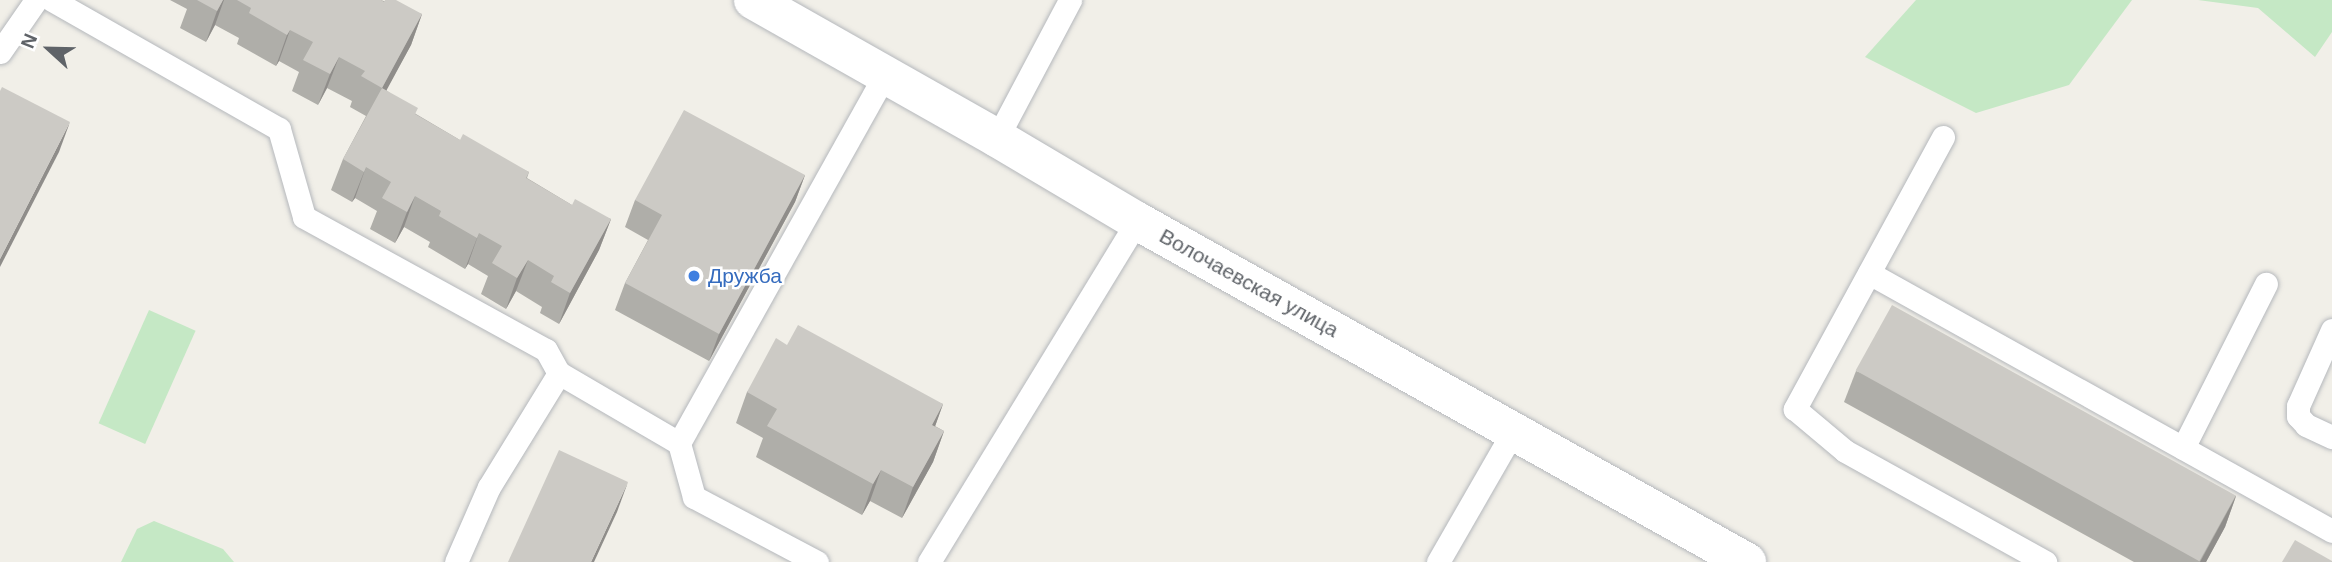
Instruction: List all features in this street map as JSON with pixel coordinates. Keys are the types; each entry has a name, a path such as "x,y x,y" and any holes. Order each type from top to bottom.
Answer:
{"street":[{"name":"Волочаевская улица","path":"753,0 997,138 1137,222 1747,562"}],"lane":[{"path":"0,52 36,0"},
{"path":"52,0 81,7 279,129 304,217 546,350 559,373 679,443 694,497 817,562"},
{"path":"997,138 1070,0"},
{"path":"679,443 886,75"},
{"path":"1943,137 1795,409 1845,451 2045,562"},
{"path":"929,562 1137,222"},
{"path":"1869,272 2332,531"},
{"path":"2183,449 2266,284"},
{"path":"2332,330 2298,406 2298,416 2306,425 2332,436"},
{"path":"456,562 489,487 559,373"},
{"path":"1437,562 1514,430"}],"green space":[{"path":"1916,0 2132,0 2069,85 1976,113 1865,57"},
{"path":"2198,0 2332,0 2332,32 2315,57 2258,8"},
{"path":"149,310 196,331 145,444 99,423"},
{"path":"154,521 223,549 234,562 121,562 137,529"}],"building":[{"path":"197,0 223,0 217,11"},
{"path":"237,0 396,0 422,14 382,88 361,76 365,71 339,57 330,74 303,60 313,42 290,30 287,35 249,13 251,8"},
{"path":"2,87 70,122 0,259 0,91"},
{"path":"382,88 418,108 415,114 460,140 463,134 529,172 526,178 572,205 575,199 611,219 570,293 551,282 554,276 528,260 517,278 492,263 502,246 479,233 477,238 439,216 441,211 415,196 407,212 382,198 391,182 366,167 364,172 343,159"},
{"name":"Дружба","path":"684,110 805,175 719,334 625,283 662,215 635,200"},
{"path":"1892,305 2236,496 2199,561 1856,371"},
{"path":"798,325 943,404 932,425 944,431 913,487 881,470 873,484 767,426 777,409 747,392 776,338 787,345"},
{"path":"559,450 628,482 591,562 508,562"},
{"path":"2295,540 2332,561 2332,562 2282,562"}],"place":[{"name":"Дружба","path":"694,276"}]}
